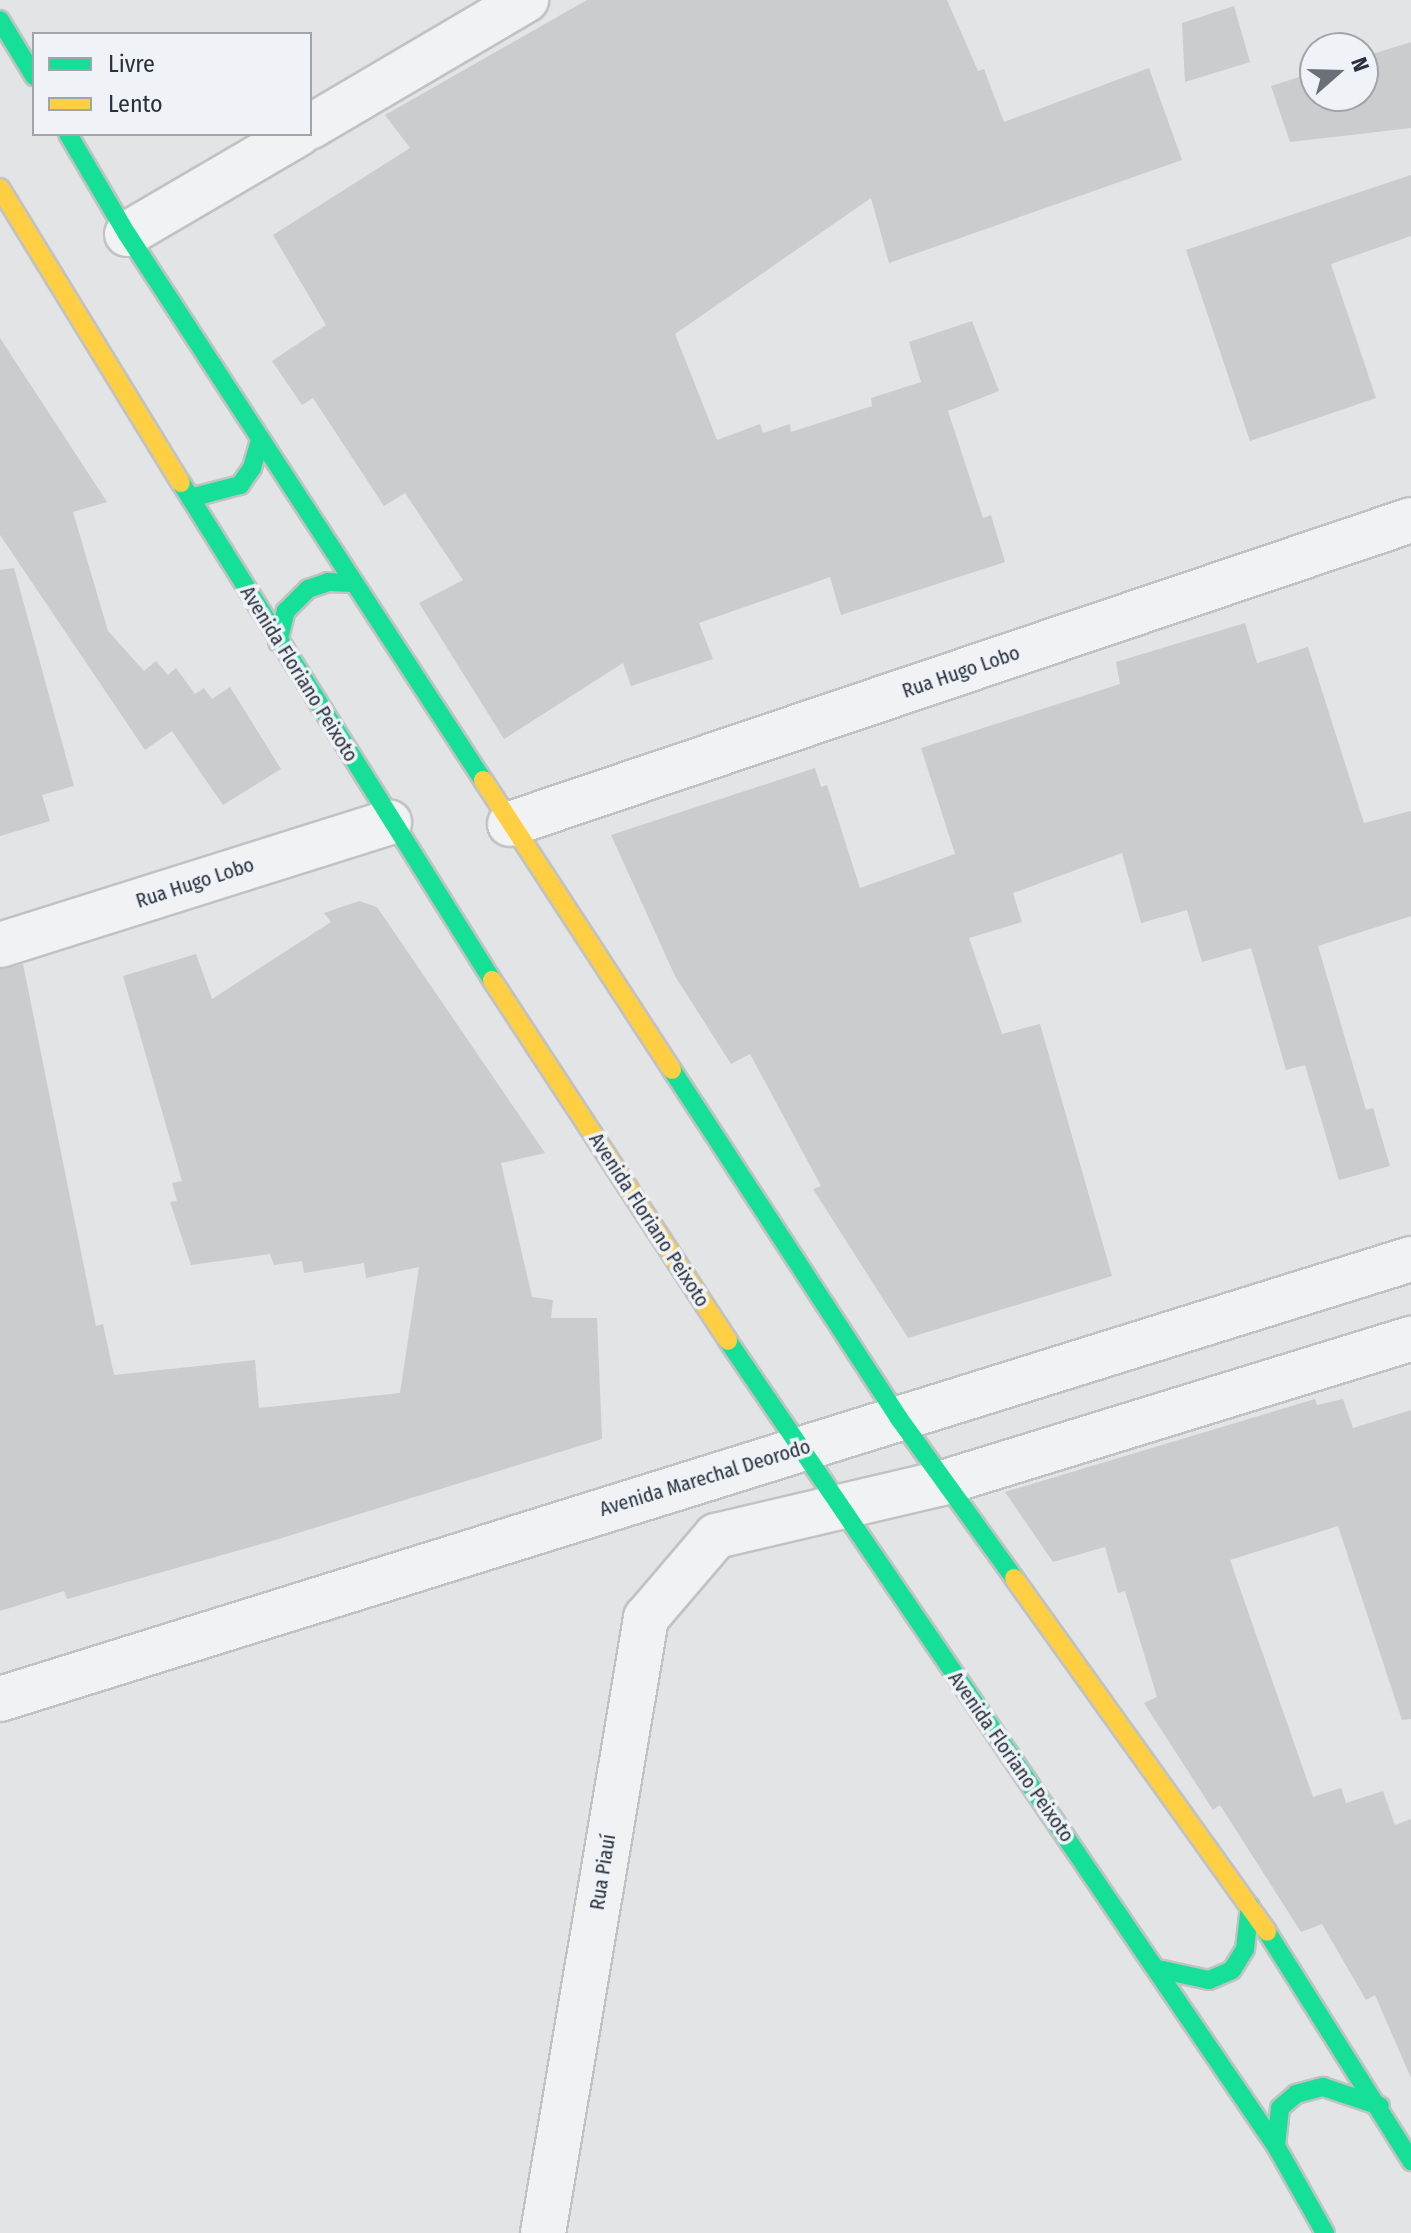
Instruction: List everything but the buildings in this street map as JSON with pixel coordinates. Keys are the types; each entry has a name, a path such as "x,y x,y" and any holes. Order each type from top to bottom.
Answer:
{"street":[{"path":"312,126 526,0"},
{"path":"3,30 32,73"},
{"path":"69,136 127,234 260,440 898,1417 942,1483 1250,1906 1380,2106 1411,2161"},
{"path":"127,234 295,136"},
{"name":"Avenida Floriano Peixoto","path":"0,188 389,822 836,1506 1158,1969 1276,2146 1325,2233"},
{"path":"190,498 240,485 252,468 260,440"},
{"name":"Rua Hugo Lobo","path":"510,824 1411,520"},
{"path":"278,642 286,611 308,589 328,582 354,583"},
{"name":"Rua Hugo Lobo","path":"0,945 389,822"},
{"name":"Avenida Marechal Deorodo","path":"0,1699 1411,1259"},
{"path":"836,1506 942,1483 1411,1339"},
{"name":"Rua Piauí","path":"543,2233 646,1618 716,1536 836,1506"},
{"path":"1158,1969 1209,1980 1232,1970 1245,1949 1250,1906"},
{"path":"1276,2146 1280,2108 1296,2094 1323,2087 1380,2106"}],"traffic: fast":[{"path":"0,20 32,73"},
{"path":"69,136 127,234 483,780"},
{"path":"190,498 240,485 252,468 260,440"},
{"path":"181,483 492,980"},
{"path":"278,642 286,611 308,589 328,582 354,583"},
{"path":"672,1070 898,1417 1014,1578"},
{"path":"728,1341 1276,2146 1325,2233"},
{"path":"1158,1969 1209,1980 1232,1970 1245,1949 1250,1906"},
{"path":"1267,1932 1411,2161"},
{"path":"1276,2146 1280,2108 1296,2094 1323,2087 1380,2106"}],"traffic: slow":[{"path":"0,188 181,483"},
{"path":"483,780 672,1070"},
{"path":"492,980 728,1341"},
{"path":"1014,1578 1267,1932"}]}
